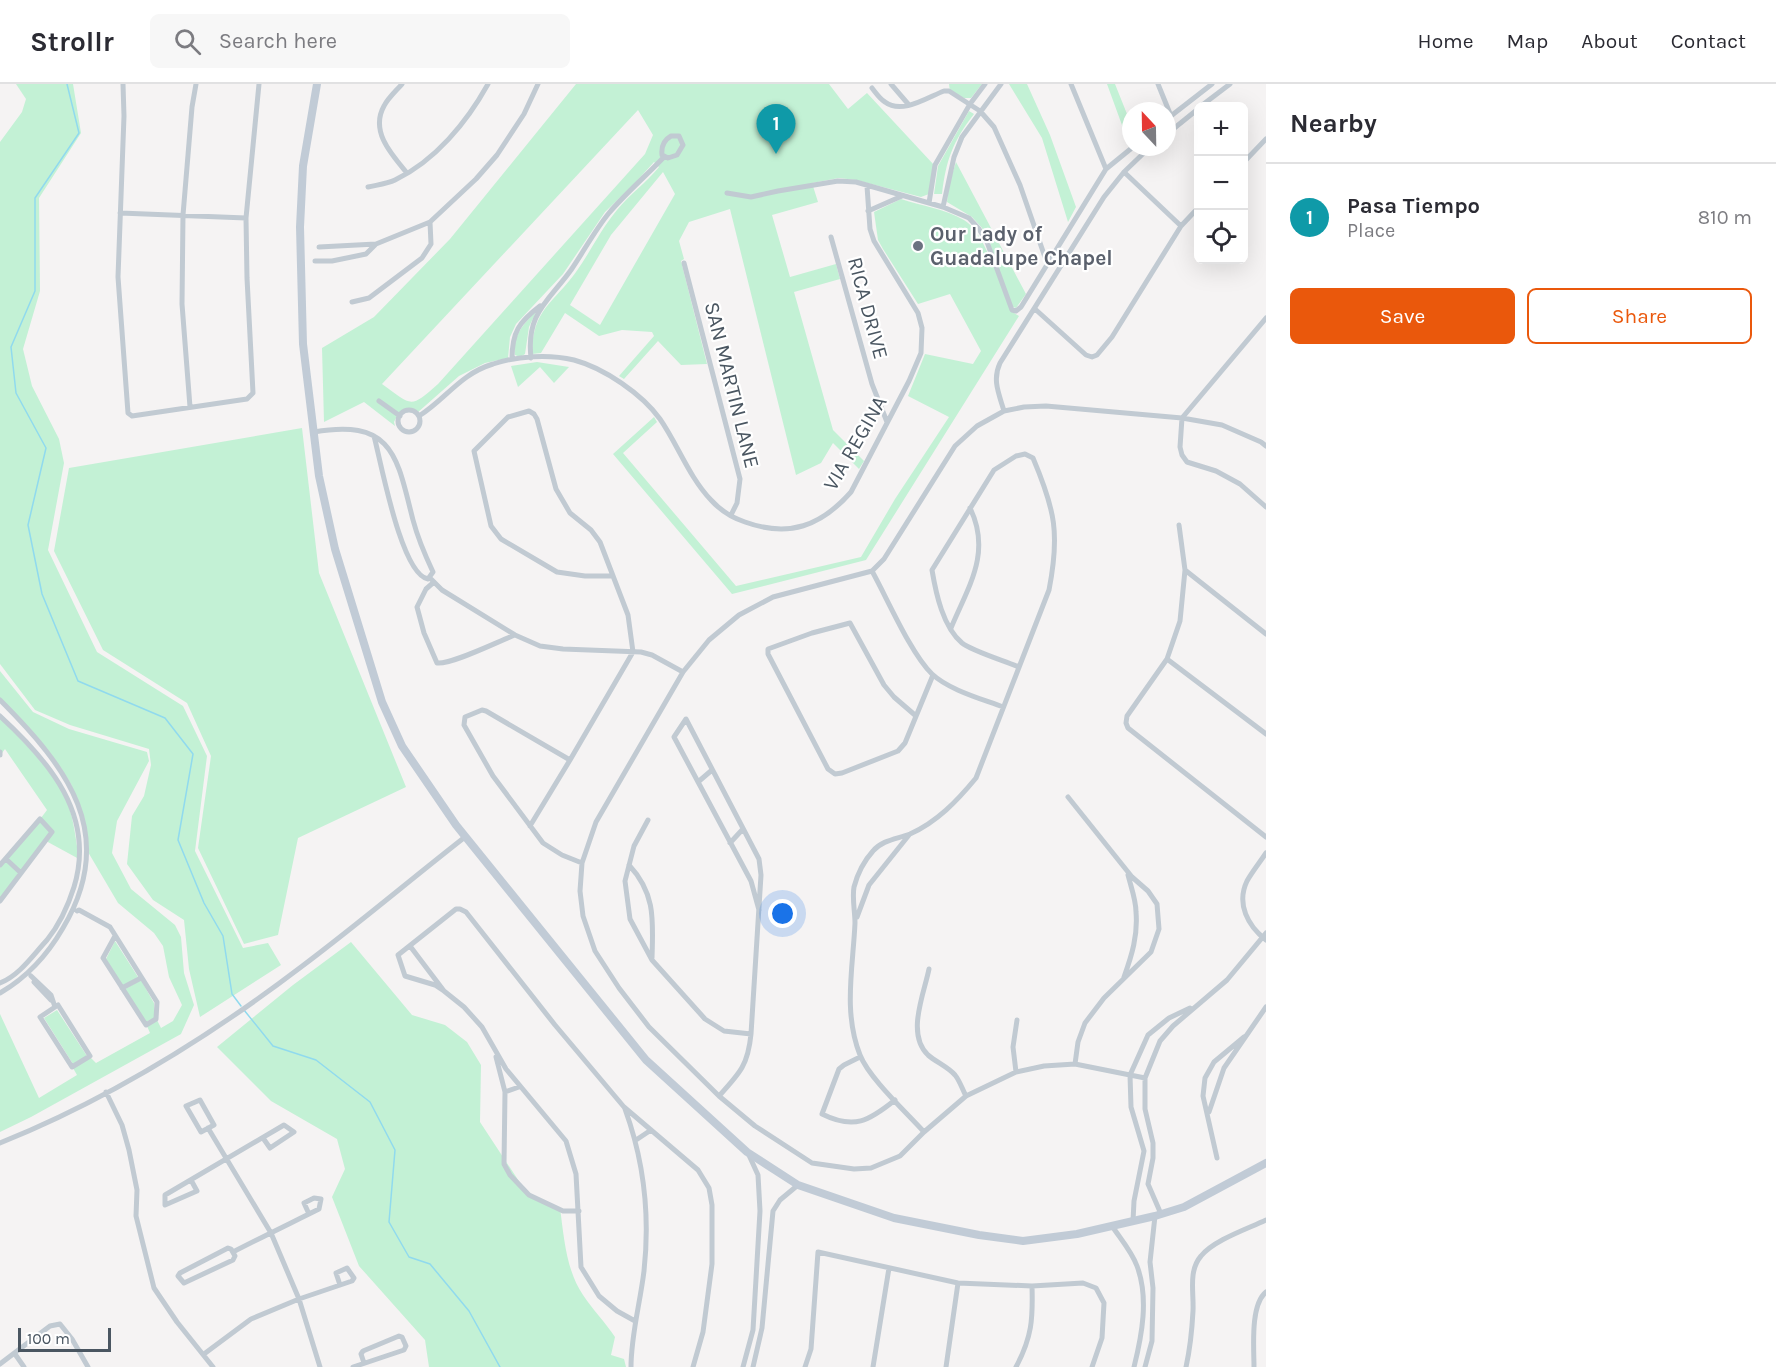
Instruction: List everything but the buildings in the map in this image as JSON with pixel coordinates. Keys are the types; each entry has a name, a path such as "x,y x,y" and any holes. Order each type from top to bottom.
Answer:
{"street":[{"path":"123,84 124,116 118,277 128,413 132,416 247,399 253,393 246,218 259,84"},
{"path":"190,407 182,304 183,215 196,84"},
{"path":"317,84 303,166 300,227 303,344 319,476 335,549 382,702 402,746 465,837 646,1060 747,1152 798,1185 894,1218 979,1235 1023,1241 1077,1234 1158,1215 1184,1207 1266,1163"},
{"path":"402,84 384,105 379,123 384,143 391,155 407,172"},
{"path":"368,187 394,181 428,159 464,120 488,84"},
{"path":"319,247 376,244 430,222 477,179 497,155 524,114 538,84"},
{"path":"891,84 909,105"},
{"path":"929,203 935,165 970,104 985,84"},
{"path":"943,207 954,157 962,137 1001,84"},
{"path":"1071,84 1106,169"},
{"path":"1158,84 1164,102"},
{"path":"1176,112 1212,84"},
{"path":"1208,102 1230,84"},
{"path":"872,88 885,103 892,106 909,105 949,91 980,111 994,127 1020,186 1047,263"},
{"path":"1176,127 1194,113"},
{"path":"671,136 679,136 683,145 680,152 671,158 664,157 662,151 665,140 671,136"},
{"path":"1248,158 1266,139"},
{"path":"727,192 738,196 760,196 838,181 856,182 943,207 969,218 979,229 987,242 1012,310 1019,310 1106,169 1122,156"},
{"path":"1004,411 996,382 996,372 1104,196 1141,156"},
{"path":"531,358 529,340 533,325 544,303 576,263 608,214 664,157"},
{"path":"1124,172 1181,226"},
{"name":"VIA REGINA","path":"419,416 467,376 493,364 512,359 531,358 575,360 628,387 646,402 657,415 710,500 731,515 750,524 771,529 790,529 818,520 838,506 851,492 909,381 921,353 922,328 918,313 880,255 870,229 867,186"},
{"path":"868,211 902,196"},
{"path":"1035,309 1086,355 1092,357 1097,355 1112,337 1181,226 1196,210"},
{"path":"120,213 246,218"},
{"path":"352,302 369,298 422,258 431,244 430,222"},
{"name":"RICA DRIVE","path":"831,237 872,384 887,422"},
{"path":"315,261 332,261 361,256 369,252 376,244"},
{"name":"SAN MARTIN LANE","path":"684,263 740,479 737,503 731,515"},
{"path":"512,359 516,330 528,315 544,303"},
{"path":"1266,318 1182,418 1180,447 1187,462 1216,471 1240,484 1266,507"},
{"path":"379,401 400,416"},
{"path":"1145,1078 1075,1064 1044,1066 1016,1072 966,1096 900,1156 871,1168 854,1169 812,1163 755,1126 719,1096 649,1027 619,988 595,951 583,916 580,891 582,863 596,822 683,672 709,640 739,615 772,597 872,571 884,559 955,446 977,426 1004,411 1046,406 1182,418 1222,425 1264,444 1266,437"},
{"path":"405,411 411,411 419,416 418,427 409,432 400,426 400,416 405,411"},
{"path":"530,826 633,652 628,615 600,542 591,530 570,513 556,489 534,414 529,411 508,417 474,451 491,526 501,539 557,572 585,576 613,576"},
{"path":"314,432 350,429 374,436 396,459 405,484 421,548 433,572 432,580 417,607 423,633 436,663 442,664 515,635"},
{"path":"374,436 397,529 413,566 423,578 432,580 442,590 515,635 540,646 652,655 683,672"},
{"path":"924,1132 860,1057 851,1026 849,994 855,921 854,890 860,868 875,848 891,839 910,833 942,814 976,778 1049,590 1056,558 1052,508 1033,458 1025,454 1016,456 994,470 932,570 935,591 951,628 963,644 1019,667"},
{"path":"951,628 977,564 980,550 975,519 970,508"},
{"path":"1179,525 1185,570 1180,621 1167,659 1127,716 1126,723 1128,728 1266,837"},
{"path":"1185,570 1266,634"},
{"path":"872,571 917,654 933,675 960,691 1003,707"},
{"path":"916,716 884,685 850,623 812,633 768,649 768,654 828,769 835,774 898,751 905,743 933,675"},
{"path":"1167,659 1266,734"},
{"path":"0,700 42,746 70,785 83,818 87,852 86,870 76,911 53,946 27,972 0,993"},
{"path":"570,759 486,711 482,710 465,717 464,726 493,776 543,843 562,855 582,863"},
{"path":"0,716 36,752 63,787 72,808 80,847 78,873 68,906 54,932 27,972 0,983"},
{"path":"719,1096 745,1064 749,1053 751,1034 759,910 761,875 759,859 686,720 674,737 751,881 759,910"},
{"path":"36,752 42,746"},
{"path":"698,782 712,770"},
{"path":"1068,797 1128,872 1148,891 1157,904 1159,929 1151,952 1104,998 1085,1023 1078,1042 1075,1064"},
{"path":"0,865 40,819 52,832 0,901"},
{"path":"648,820 634,846 625,881 630,919 652,960 705,1019 724,1031 751,1034"},
{"path":"730,843 742,830"},
{"path":"855,921 868,885 910,833"},
{"path":"0,1143 42,1126 200,1038 301,967 465,837"},
{"path":"1145,1367 1152,1341 1153,1288 1150,1262 1158,1215 1148,1185 1153,1143 1145,1109 1145,1078 1160,1041 1173,1026 1227,980 1265,937 1248,921 1242,900 1246,882 1266,853"},
{"path":"6,859 21,873"},
{"path":"628,865 637,874 651,903 654,921 652,960"},
{"path":"1122,981 1132,956 1136,935 1137,910 1128,872"},
{"path":"68,906 78,914 110,927 157,1002 156,1019 146,1025 104,958 115,936"},
{"path":"636,1321 617,1311 599,1296 581,1267 576,1174 566,1141 519,1087 494,1050 482,1027 464,1007 435,985 405,976 398,955 456,909 466,912 555,1025 624,1107 698,1170 709,1188 712,1205 712,1264 703,1332 693,1367"},
{"path":"410,946 444,991"},
{"path":"929,969 918,1020 919,1042 927,1053 953,1073 966,1096"},
{"path":"27,972 55,1007"},
{"path":"123,988 141,978"},
{"path":"58,1005 90,1056 72,1067 40,1017 55,1007 58,1005"},
{"path":"1133,1221 1134,1201 1144,1151 1131,1107 1130,1075 1148,1035 1169,1018 1198,1005"},
{"path":"1208,1113 1224,1068 1266,1007"},
{"path":"1016,1072 1013,1047 1017,1020"},
{"path":"1217,1158 1203,1096 1205,1078 1214,1062 1244,1037"},
{"path":"494,1050 505,1092 502,1158 510,1175 529,1195 563,1211 579,1211"},
{"path":"860,1057 839,1069 822,1114 846,1123 864,1121 895,1100"},
{"path":"505,1092 519,1087"},
{"path":"106,1092 122,1125 129,1150 137,1190 136,1216 154,1288 177,1322 213,1367"},
{"path":"200,1100 214,1125 208,1128 201,1132 186,1106 200,1100"},
{"path":"624,1107 636,1140 646,1202 644,1270 631,1348 631,1367"},
{"path":"191,1180 197,1191 165,1206 165,1195 284,1125 294,1132 270,1148 263,1138"},
{"path":"208,1128 272,1233 299,1299 320,1367"},
{"path":"636,1140 651,1130"},
{"path":"743,1367 753,1330 760,1211 758,1175 747,1152"},
{"path":"753,1367 762,1328 773,1211 780,1200 798,1185"},
{"path":"760,1211 773,1211"},
{"path":"233,1252 309,1214"},
{"path":"1186,1367 1192,1321 1192,1286 1196,1264 1201,1255 1215,1245 1266,1220"},
{"path":"1112,1226 1137,1264 1142,1288 1141,1341 1134,1367"},
{"path":"228,1248 231,1248 233,1252 235,1256 233,1260 184,1282 178,1276 228,1248"},
{"path":"805,1367 811,1349 818,1252 958,1283 1032,1286 1083,1283 1096,1288 1104,1303 1102,1338 1092,1367"},
{"path":"1137,1264 1150,1262"},
{"path":"873,1367 889,1268"},
{"path":"946,1367 958,1283"},
{"path":"204,1354 251,1319 340,1285"},
{"path":"1016,1367 1024,1351 1033,1320 1032,1286"},
{"path":"1254,1367 1253,1342 1258,1304 1266,1292"},
{"path":"754,1302 765,1304"},
{"path":"0,1364 50,1326 60,1324 72,1339 88,1367"},
{"path":"353,1367 404,1350 406,1346 402,1337 399,1336 363,1350 361,1354 364,1363"},
{"path":"1141,1341 1152,1341"},
{"path":"15,1354 24,1367"}],"green space":[{"path":"16,84 73,84 81,133 39,198 40,291 23,349 32,386 59,439 64,463 48,550 97,652 183,706 207,756 195,851 243,948 268,943 281,965 200,1017 189,969 184,920 153,900 127,864 132,816 144,796 151,765 149,749 70,725 35,710 0,664 0,142 22,112 26,99"},
{"path":"576,84 829,84 848,109 867,93 934,165 929,194 921,197 856,180 839,178 812,183 818,202 772,215 790,277 836,264 840,279 794,292 833,430 864,461 859,469 833,443 821,463 796,475 730,209 689,222 679,241 684,259 681,261 707,364 681,365 658,341 624,379 619,376 654,336 652,332 622,330 599,336 565,313 541,353 532,354 533,339 540,316 576,272 617,210 659,167 654,162 605,212 563,274 516,324 510,337 508,358 485,363 459,376 417,413 398,414 394,422 395,426 364,402 324,422 322,348 374,317 450,239","holes":["638,110 653,135 645,154 438,384 421,398 410,402 382,384","663,172 675,194 600,325 570,305 611,235"]},
{"path":"949,84 982,84 971,98 964,98 950,92"},
{"path":"1009,84 1027,84 1050,135 1076,207 1068,222 1042,138"},
{"path":"1107,84 1115,84 1122,102 1122,125"},
{"path":"969,111 974,114 952,151 942,194 934,194 938,166"},
{"path":"956,162 1026,294 1016,308 1013,307 1003,287 990,243 982,228 972,217 947,202 949,184"},
{"path":"901,199 949,213 972,226 985,248 1011,311 1019,316 866,560 732,594 613,454 654,417 657,422 623,453 736,586 861,557 895,499 949,417 908,396 925,354 973,364 981,351 950,294 918,304 878,240 874,212"},
{"path":"537,310 529,327 525,354 520,357 515,355 517,336"},
{"path":"537,362 569,367 554,383 540,367 518,387 511,366"},
{"path":"302,428 319,573 406,787 298,838 278,935 244,944 198,848 211,756 187,703 103,650 54,551 69,468"},
{"path":"0,671 33,712 69,729 147,752 149,761 117,821 112,853 131,889 175,925 181,937 184,973 194,1005 181,1034 0,1132 0,1014 39,1098 77,1075 73,1068 90,1057 96,1063 150,1033 147,1026 157,1020 161,1028 173,1021 182,1005 169,977 163,946 154,933 118,903 88,852 84,817 71,784 61,768 0,699"},
{"path":"0,718 39,759 64,794 73,821 79,859 46,841 53,832 41,818 47,810 5,749 2,753 0,751"},
{"path":"40,821 50,832 21,871 7,859"},
{"path":"6,861 19,873 0,898 0,868"},
{"path":"115,941 138,977 123,986 106,959"},
{"path":"351,942 412,1015 445,1025 467,1042 481,1065 480,1122 528,1195 560,1208 567,1253 577,1285 615,1337 611,1355 624,1359 626,1367 429,1367 425,1340 359,1266 332,1197 345,1169 337,1139 271,1101 217,1047 293,985"},
{"path":"141,980 154,1003 154,1018 146,1022 125,989"},
{"path":"57,1010 87,1056 73,1064 44,1018"}],"waterway":[{"path":"67,84 79,133 35,198 35,291 11,347 16,393 46,448 28,525 42,594 78,681 165,718 193,754 178,840 204,903 223,936 232,994 241,1006"},
{"path":"244,1010 273,1046 316,1060 370,1102 395,1150 389,1222 409,1257 430,1264 469,1311 500,1367"}],"place":[{"name":"Pasa Tiempo","path":"776,154"},
{"name":"Our Lady of Guadalupe Chapel","path":"918,246"}]}
